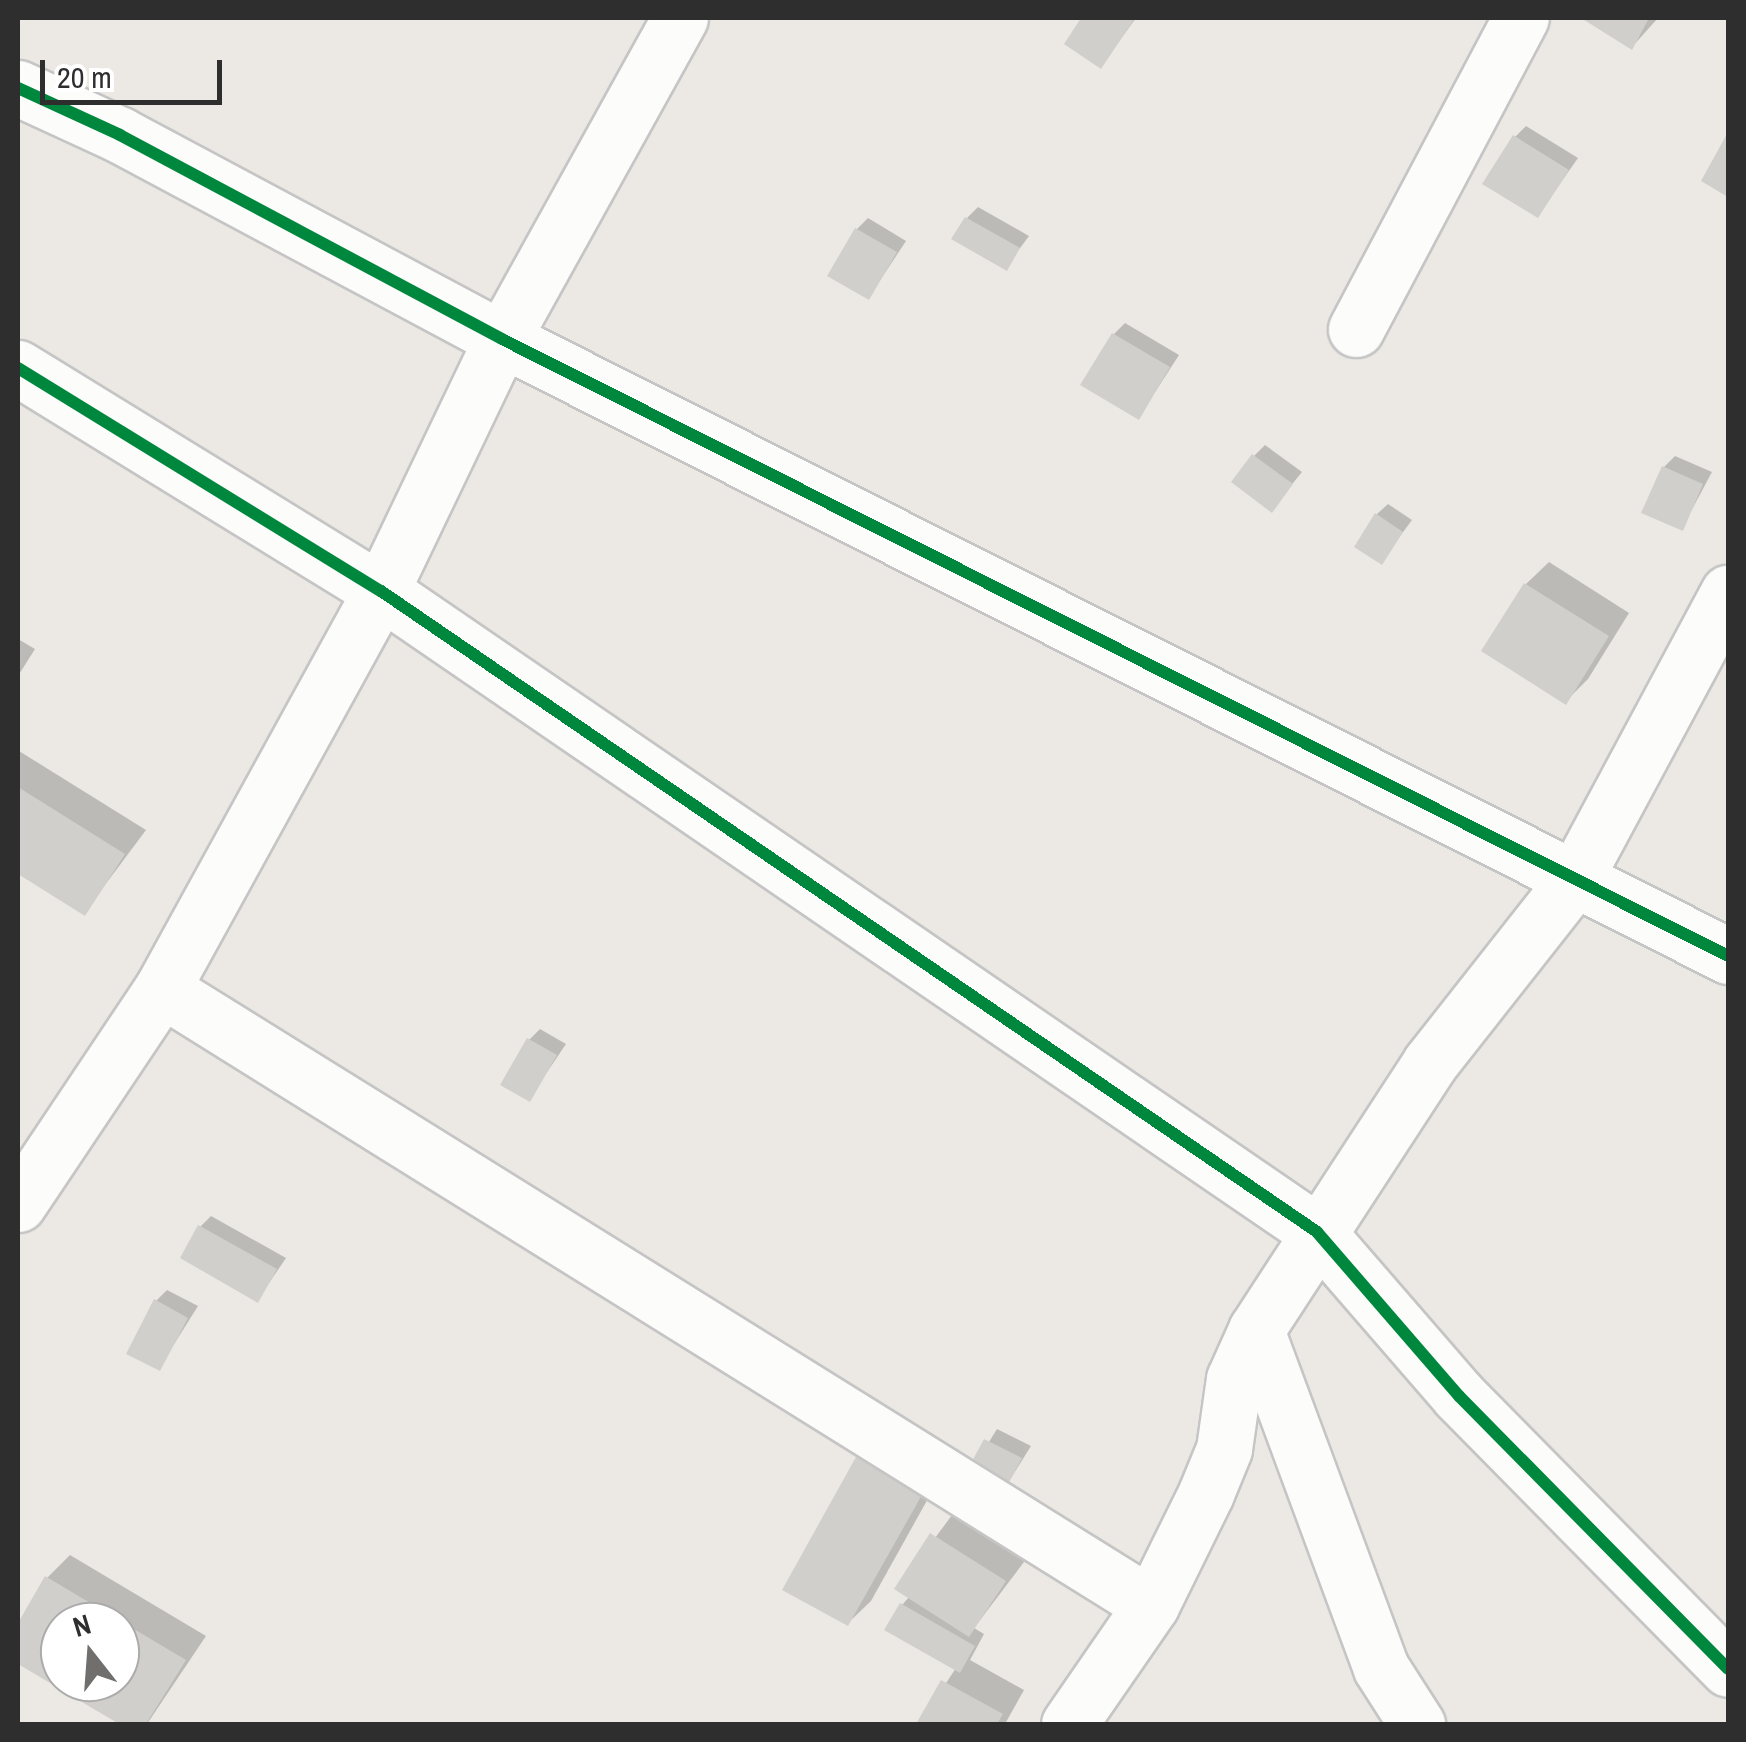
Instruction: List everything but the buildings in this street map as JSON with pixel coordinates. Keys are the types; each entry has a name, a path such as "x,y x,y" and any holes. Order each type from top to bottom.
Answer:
{"street":[{"path":"22,1186 162,988 381,591 502,339 680,18"},
{"path":"1356,329 1521,18"},
{"path":"18,88 120,135 502,339 1728,956"},
{"path":"18,368 381,591 1316,1232 1459,1396 1728,1669"},
{"path":"1069,1724 1151,1605 1224,1449 1234,1379 1256,1330 1316,1232 1430,1063 1574,880 1728,594"},
{"path":"162,988 1151,1605"},
{"path":"1256,1330 1381,1668 1417,1724"}],"cycle path":[{"path":"18,88 120,135 502,339 1728,956"},
{"path":"18,368 381,591 1317,1232 1459,1396 1728,1669"}]}
